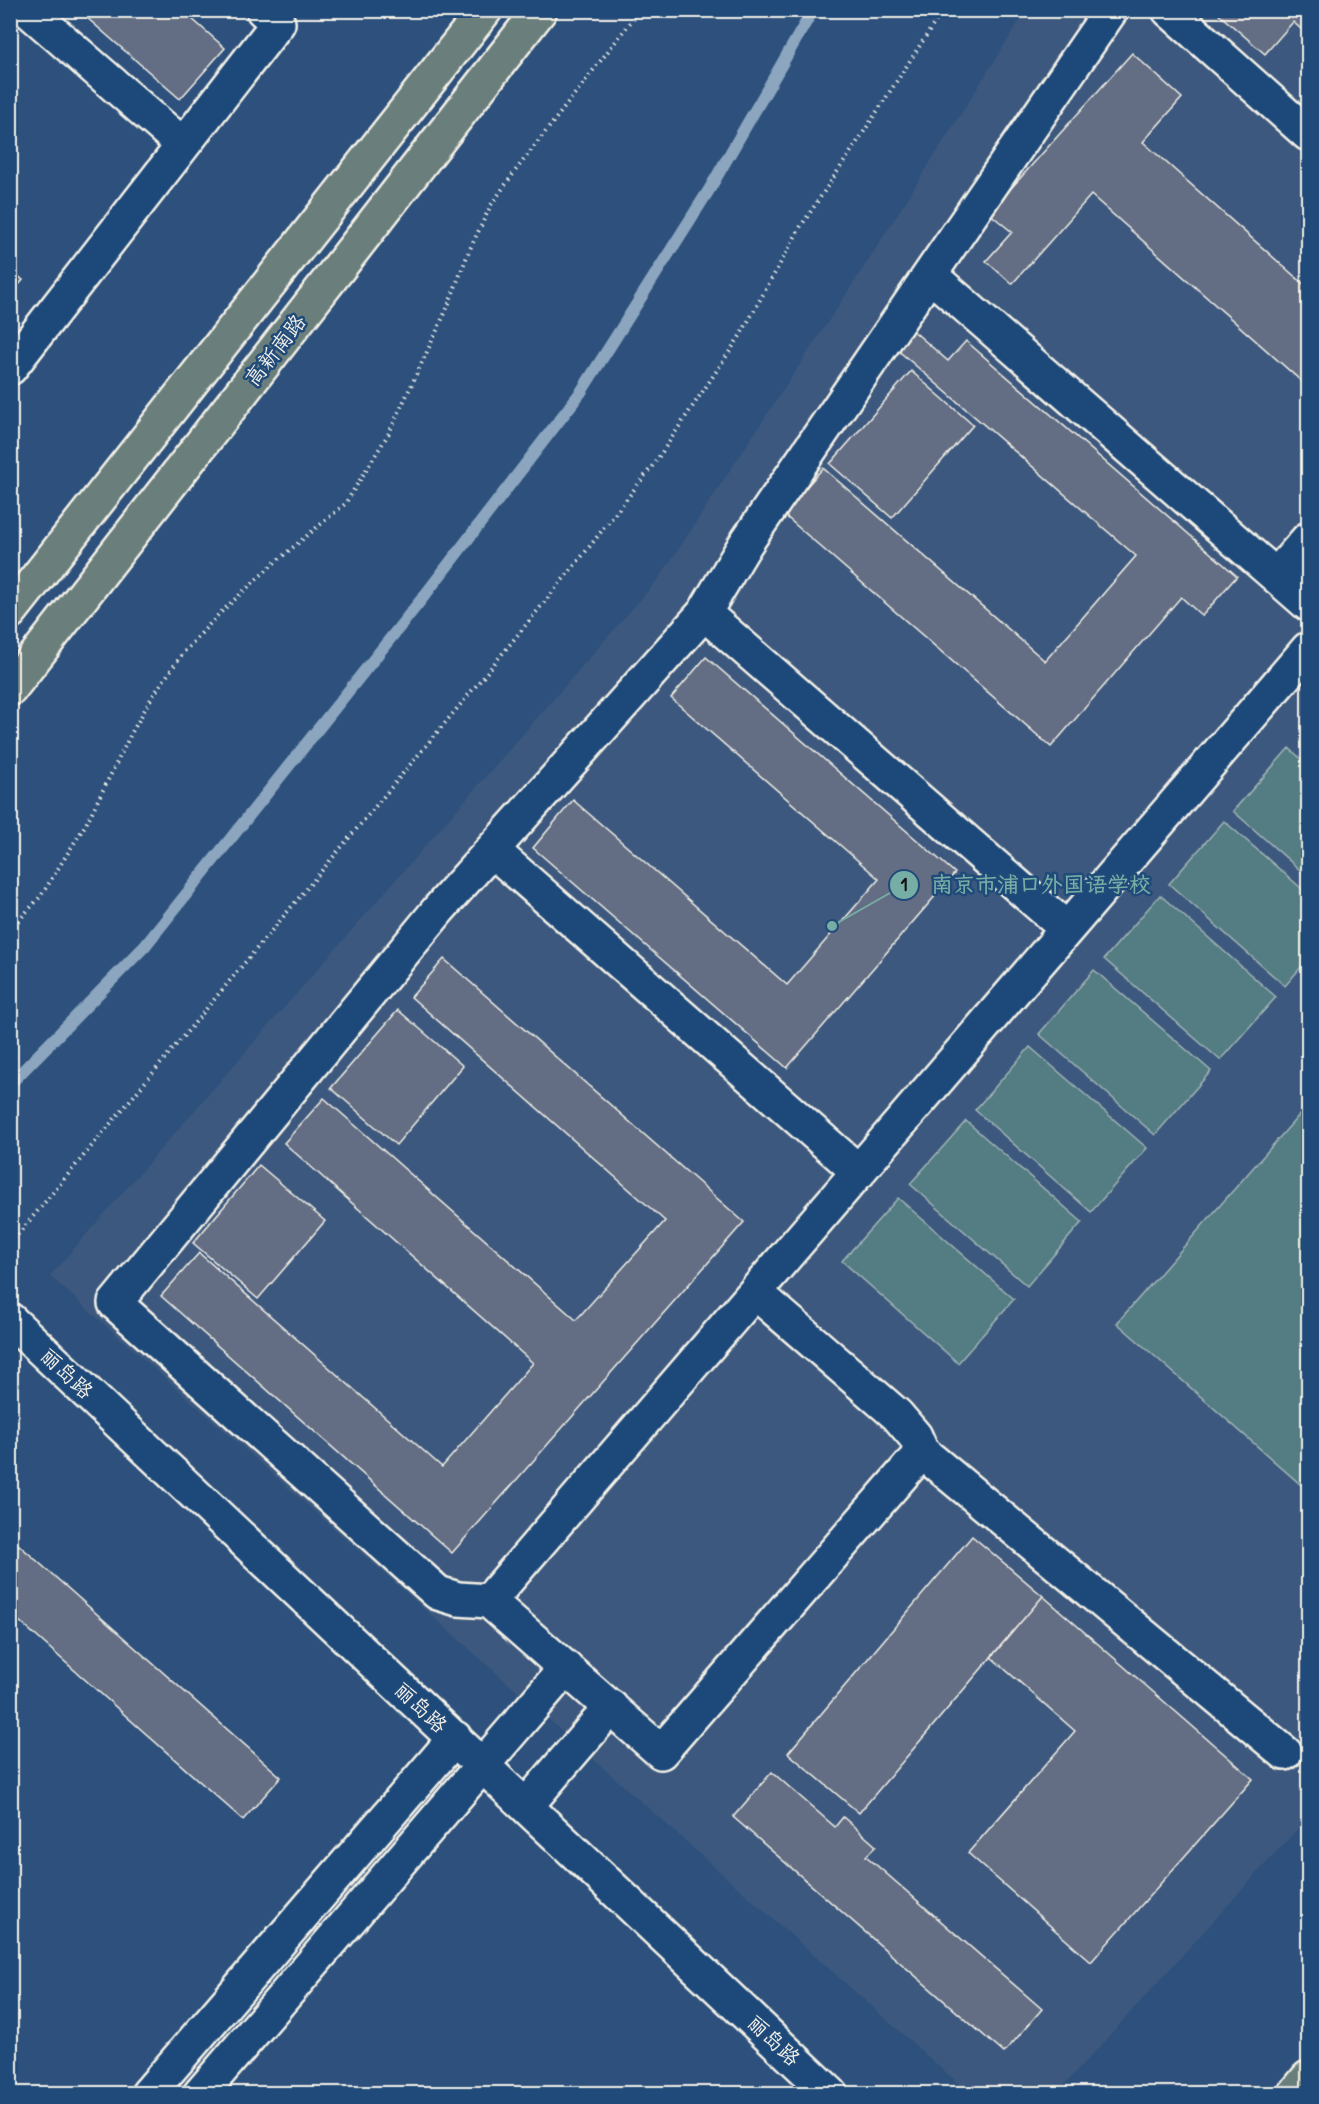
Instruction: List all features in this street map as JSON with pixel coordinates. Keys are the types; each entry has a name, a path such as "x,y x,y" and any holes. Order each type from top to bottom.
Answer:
{"main road":[{"path":"10,612 485,10"},
{"name":"高新南路","path":"10,689 540,10"},
{"path":"1295,2094 1308,2078"}],"street":[{"path":"28,10 183,145"},
{"path":"10,368 278,23 263,10"},
{"path":"922,1452 661,1752 489,1600 458,1599 438,1593 115,1303 440,909 704,614 746,543 1111,10"},
{"path":"1169,10 1308,134"},
{"path":"930,275 1308,604"},
{"path":"1276,576 1308,539"},
{"path":"704,614 1067,929"},
{"path":"489,1600 1308,650"},
{"path":"492,850 859,1172"},
{"path":"754,1292 897,1415 915,1436 922,1452 1285,1753"},
{"name":"丽岛路","path":"10,1320 831,2094"},
{"path":"200,2094 566,1668"},
{"path":"526,1806 611,1707"},
{"path":"148,2094 455,1738"}],"path":[{"path":"10,930 41,896 86,824 131,734 152,697 183,652 226,607 273,564 345,504 389,433 446,311 469,251 491,205 640,10"},
{"path":"10,1244 489,669 654,464 740,336 801,226 943,10"}],"shaded area":[{"path":"1026,11 1308,11 1308,1817 1057,2093 969,2093 50,1276 660,577 866,264"}],"green space":[{"path":"1289,748 1308,765 1308,877 1233,811"},
{"path":"1224,821 1308,894 1308,959 1285,986 1169,884"},
{"path":"1160,895 1276,997 1220,1060 1104,959"},
{"path":"1094,970 1211,1071 1155,1135 1039,1034"},
{"path":"1030,1047 1147,1148 1091,1212 975,1110"},
{"path":"1308,1105 1308,1491 1117,1323"},
{"path":"966,1121 1082,1222 1027,1286 910,1184"},
{"path":"898,1198 1014,1299 958,1363 842,1261"}],"building":[{"path":"78,10 182,10 225,48 180,99"},
{"path":"1214,10 1308,10 1308,35 1293,22 1265,54"},
{"path":"1132,53 1182,98 1143,142 1308,288 1308,387 1091,195 1012,284 986,261 1012,232 989,213"},
{"path":"10,269 23,280 10,295"},
{"path":"910,328 948,361 966,341 1237,576 1202,616 1181,597 1051,747 783,514 823,468 1045,661 1136,556 894,347"},
{"path":"911,371 973,425 892,518 830,464"},
{"path":"706,657 955,873 787,1068 533,848 573,800 787,985 879,879 671,698"},
{"path":"444,959 744,1222 452,1553 161,1296 199,1253 442,1467 533,1363 284,1143 324,1098 576,1320 665,1221 411,997"},
{"path":"398,1010 463,1066 396,1145 331,1088"},
{"path":"259,1165 325,1221 258,1299 193,1243"},
{"path":"972,1536 1043,1596 859,1813 788,1753"},
{"path":"10,1537 281,1777 243,1820 10,1613"},
{"path":"1043,1596 1253,1779 1091,1962 968,1853 1075,1731 991,1657"},
{"path":"772,1772 835,1827 843,1817 876,1846 866,1856 1042,2009 1004,2053 733,1817"}],"waterway":[{"path":"10,1084 145,946 425,595 581,392 709,190 813,10"}],"place":[{"name":"南京市浦口外国语学校","path":"832,926"}]}
